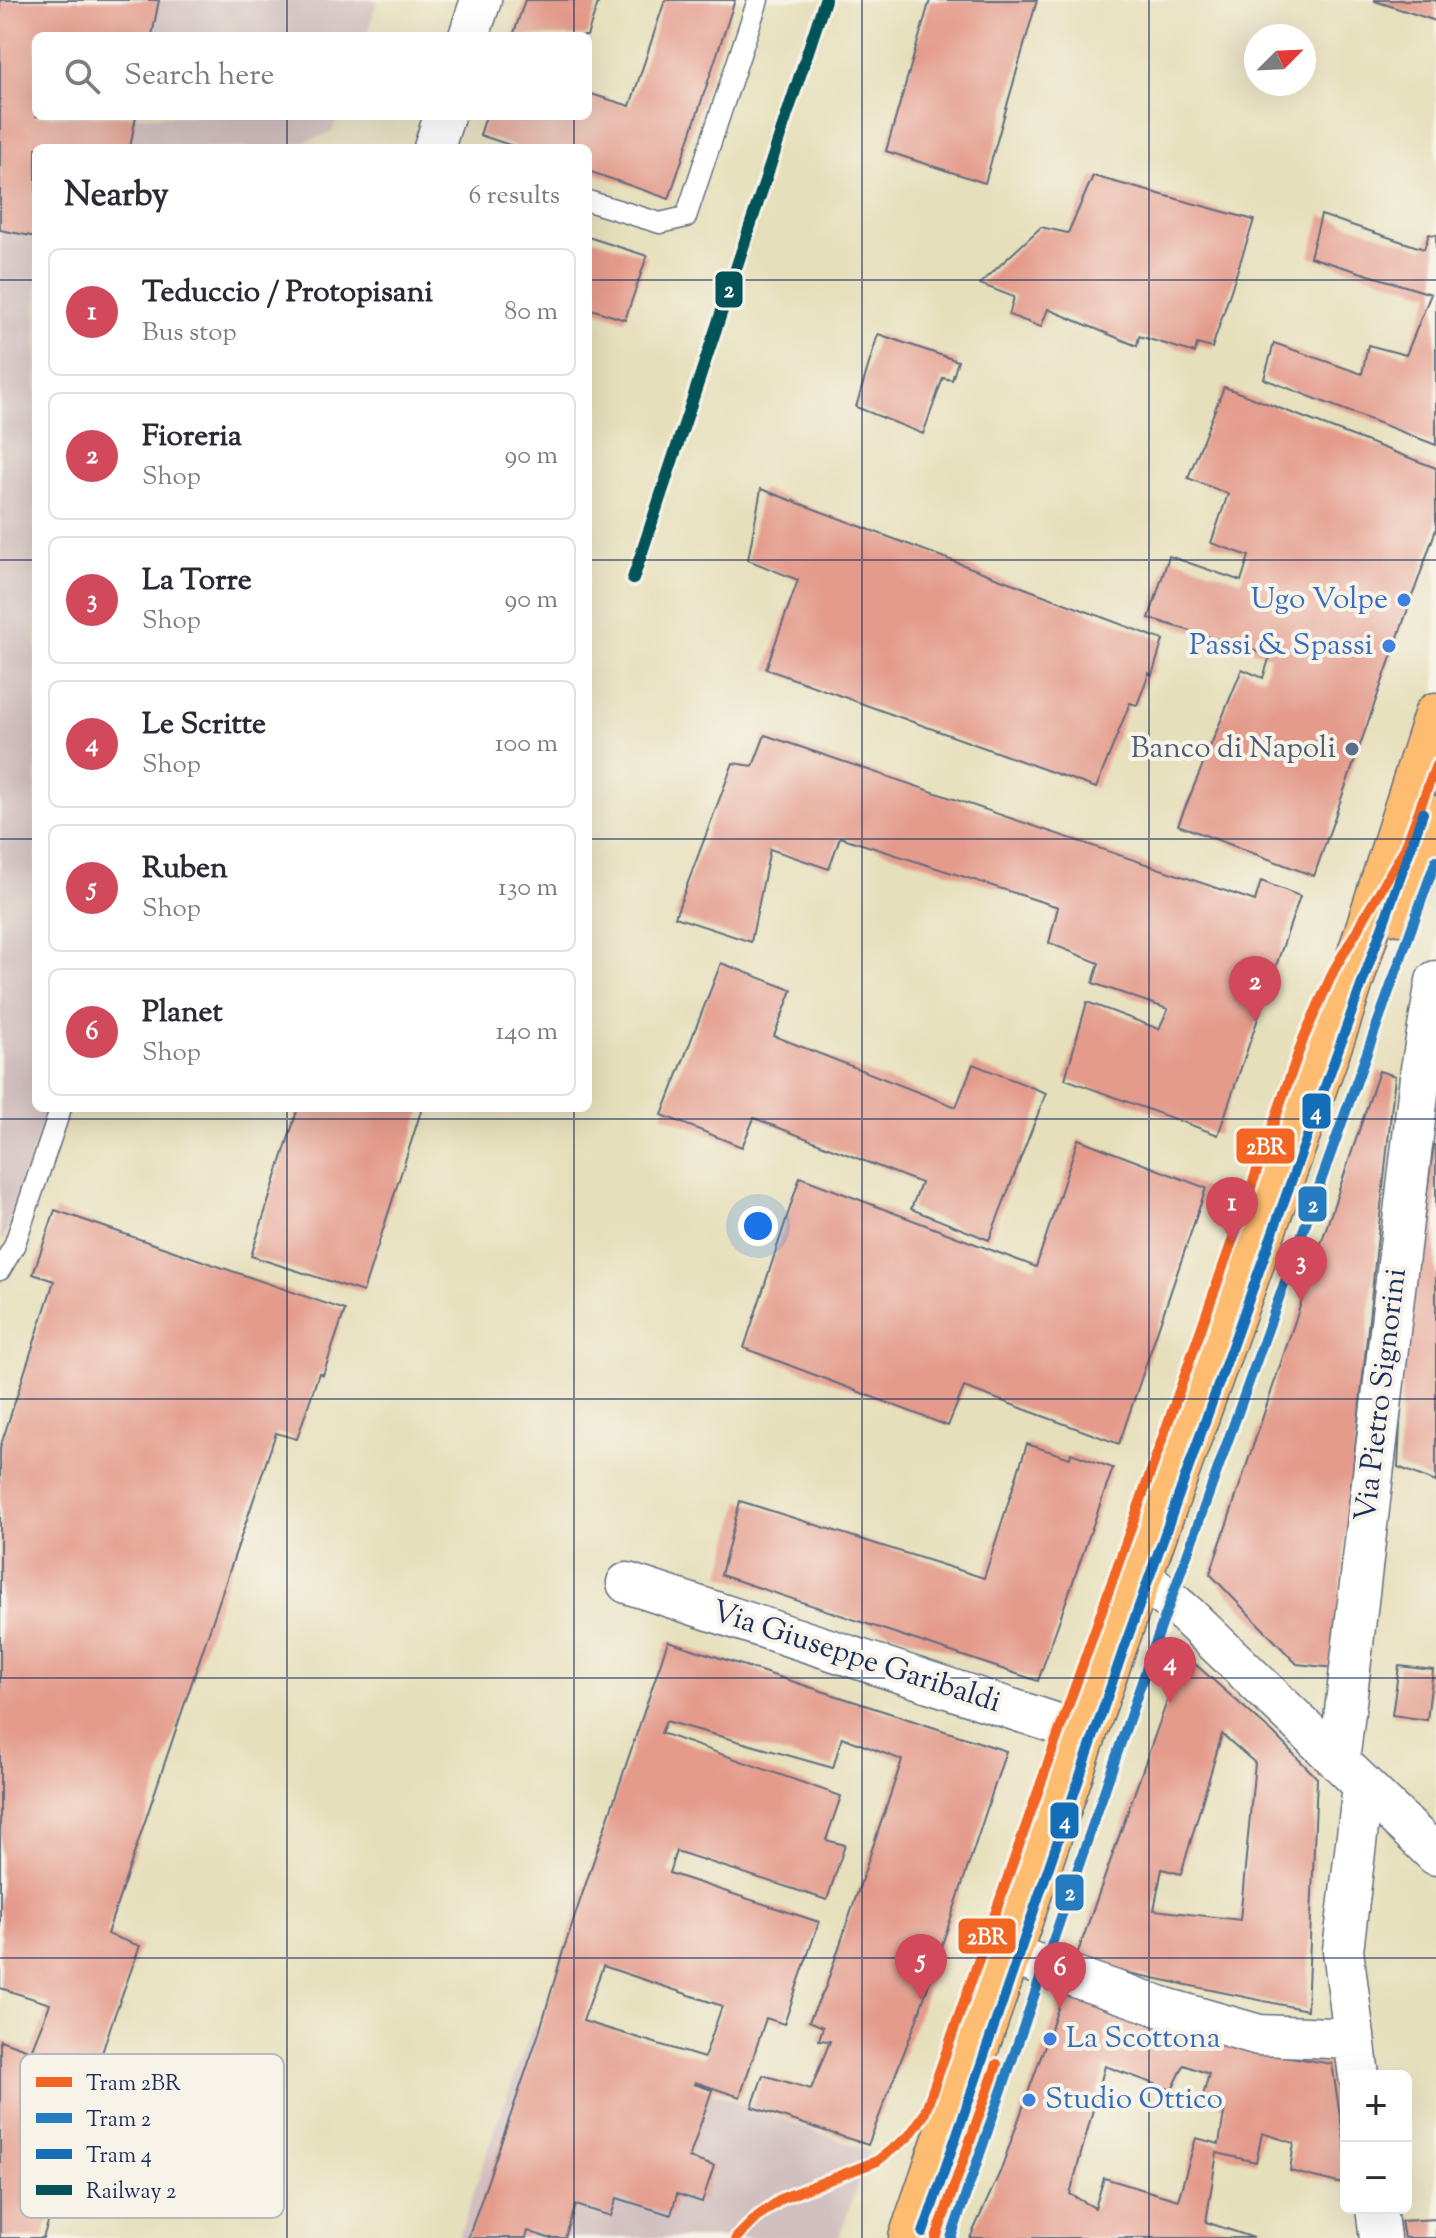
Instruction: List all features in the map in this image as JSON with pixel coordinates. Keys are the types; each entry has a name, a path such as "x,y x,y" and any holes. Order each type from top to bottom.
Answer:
{"main road":[{"path":"911,2238 1085,1733 1338,1022 1436,715"},
{"path":"1338,1022 1392,935 1436,818"}],"street":[{"path":"470,32 481,0"},
{"path":"435,144 443,120"},
{"name":"Via Pietro Signorini","path":"1357,2057 1343,1950 1351,1774 1419,1085 1436,981"},
{"path":"1141,1576 1186,1614 1436,1855"},
{"name":"Via Giuseppe Garibaldi","path":"627,1583 1085,1733"},
{"path":"1008,1954 1165,2008 1259,2035 1357,2057"},
{"path":"1377,2214 1380,2238"}],"lane":[{"path":"592,202 660,223 686,217 758,0"},
{"path":"1375,903 1405,848 1436,765"},
{"path":"0,1270 14,1246 60,1112"}],"shaded area":[{"path":"0,0 377,0 368,32 32,32 32,120 336,120 332,132 297,144 32,144 32,1112 46,1112 0,1243"},
{"path":"533,2026 869,2151 839,2238 459,2238"}],"building":[{"path":"0,0 159,0 153,32 32,32 32,120 135,120 131,144 32,144 32,236 0,230"},
{"path":"525,0 599,0 588,32 514,32"},
{"path":"665,0 735,0 669,199 592,172 592,144 507,144 480,135 485,120 592,120 592,94 630,106"},
{"path":"930,0 1037,0 985,183 886,151"},
{"path":"1436,0 1436,21 1375,1"},
{"path":"1093,176 1254,220 1212,348 1197,344 1195,353 1139,336 1137,346 1048,309 1041,327 1009,315 1014,297 980,284 1041,227 1068,233"},
{"path":"1321,215 1424,249 1429,234 1436,235 1436,445 1264,379 1274,343 1362,374 1368,345 1406,355 1431,294 1310,257"},
{"path":"592,238 647,256 625,320 592,309"},
{"path":"878,334 958,361 952,380 943,378 923,434 856,407"},
{"path":"1224,387 1436,468 1436,529 1314,876 1178,825 1242,669 1263,678 1270,656 1149,618 1169,556 1241,581 1249,556 1211,543 1228,494 1188,478"},
{"path":"761,489 1163,640 1152,675 1149,673 1137,705 1130,703 1096,788 766,669 798,580 748,560"},
{"path":"765,735 1255,901 1261,881 1300,896 1218,1135 1065,1079 1087,1002 1159,1029 1168,1009 1093,983 1099,963 1049,943 1058,907 840,837 829,869 770,849 751,942 675,917 733,763 753,766"},
{"path":"721,963 792,990 774,1036 956,1107 973,1064 1046,1093 989,1240 911,1209 921,1183 754,1118 742,1147 662,1115"},
{"path":"1379,1071 1395,1076 1334,1668 1297,1664 1210,1574"},
{"path":"297,1112 421,1112 363,1292 251,1256"},
{"path":"1078,1139 1206,1188 1119,1444 964,1387 948,1426 744,1348 800,1177 1036,1267"},
{"path":"1434,1145 1436,1482 1398,1467 1404,1338"},
{"path":"55,1210 345,1310 297,1439 276,1433 107,1934 140,1946 102,2054 20,2054 20,2218 49,2218 43,2238 0,2238 0,2040 31,2051 50,2004 0,1988 0,1448 54,1281 33,1274"},
{"path":"1027,1444 1070,1458 1071,1453 1113,1468 1038,1681 721,1575 740,1501 984,1578"},
{"path":"668,1641 1006,1751 917,2019 868,2145 752,2107 763,2075 811,2089 830,2041 819,2040 823,2027 809,2021 826,1986 902,1760 842,1737 833,1768 666,1721 661,1733 841,1796 826,1840 845,1845 827,1900 676,1851 669,1873 819,1922 784,2024 766,2018 740,2097 694,2084 712,2090 689,2158 714,2166 702,2202 677,2194 671,2215 617,2198 611,2216 576,2205 565,2238 548,2238 528,2231 526,2238 468,2238 539,2033 563,1951","holes":["603,1966 722,2006 704,2058 583,2021"]},
{"path":"1186,1656 1273,1733 1317,1778 1307,2010 1100,1967 1244,2049 1332,2064 1340,2115 1340,2184 1290,2171 1294,2143 1262,2133 1256,2162 1217,2153 1206,2222 1254,2238 970,2238 1000,2172 1171,1690","holes":["1222,1734 1255,1763 1240,1920 1154,1910 1162,1869 1181,1874","1184,2065 1209,2074 1202,2099 1225,2107 1219,2144 1196,2138 1178,2200 1104,2178 1095,2208 1070,2194 1105,2066 1172,2090"]},
{"path":"1399,1666 1433,1670 1427,1720 1392,1715"},
{"path":"1436,2219 1436,2238 1404,2238 1401,2221"}],"tram line":[{"name":"2BR","path":"736,2238 758,2216 783,2198 877,2161 909,2136 924,2115 1304,1037 1334,970 1405,848 1436,765"},
{"name":"4","path":"923,2233 1124,1648 1423,813"},
{"name":"2","path":"951,2238 1150,1658 1436,860"},
{"name":"2BR","path":"936,2238 997,2064"}],"rail line":[{"name":"2","path":"633,579 825,0"}],"place":[{"name":"Ugo Volpe","path":"1404,600"},
{"name":"Passi & Spassi","path":"1389,646"},
{"name":"Banco di Napoli","path":"1352,749"},
{"name":"Fioreria","path":"1255,1022"},
{"name":"Teduccio / Protopisani","path":"1232,1243"},
{"name":"La Torre","path":"1301,1302"},
{"name":"Le Scritte","path":"1170,1703"},
{"name":"Ruben","path":"921,2000"},
{"name":"Planet","path":"1060,2008"},
{"name":"La Scottona","path":"1050,2039"},
{"name":"Studio Ottico","path":"1029,2100"}]}
